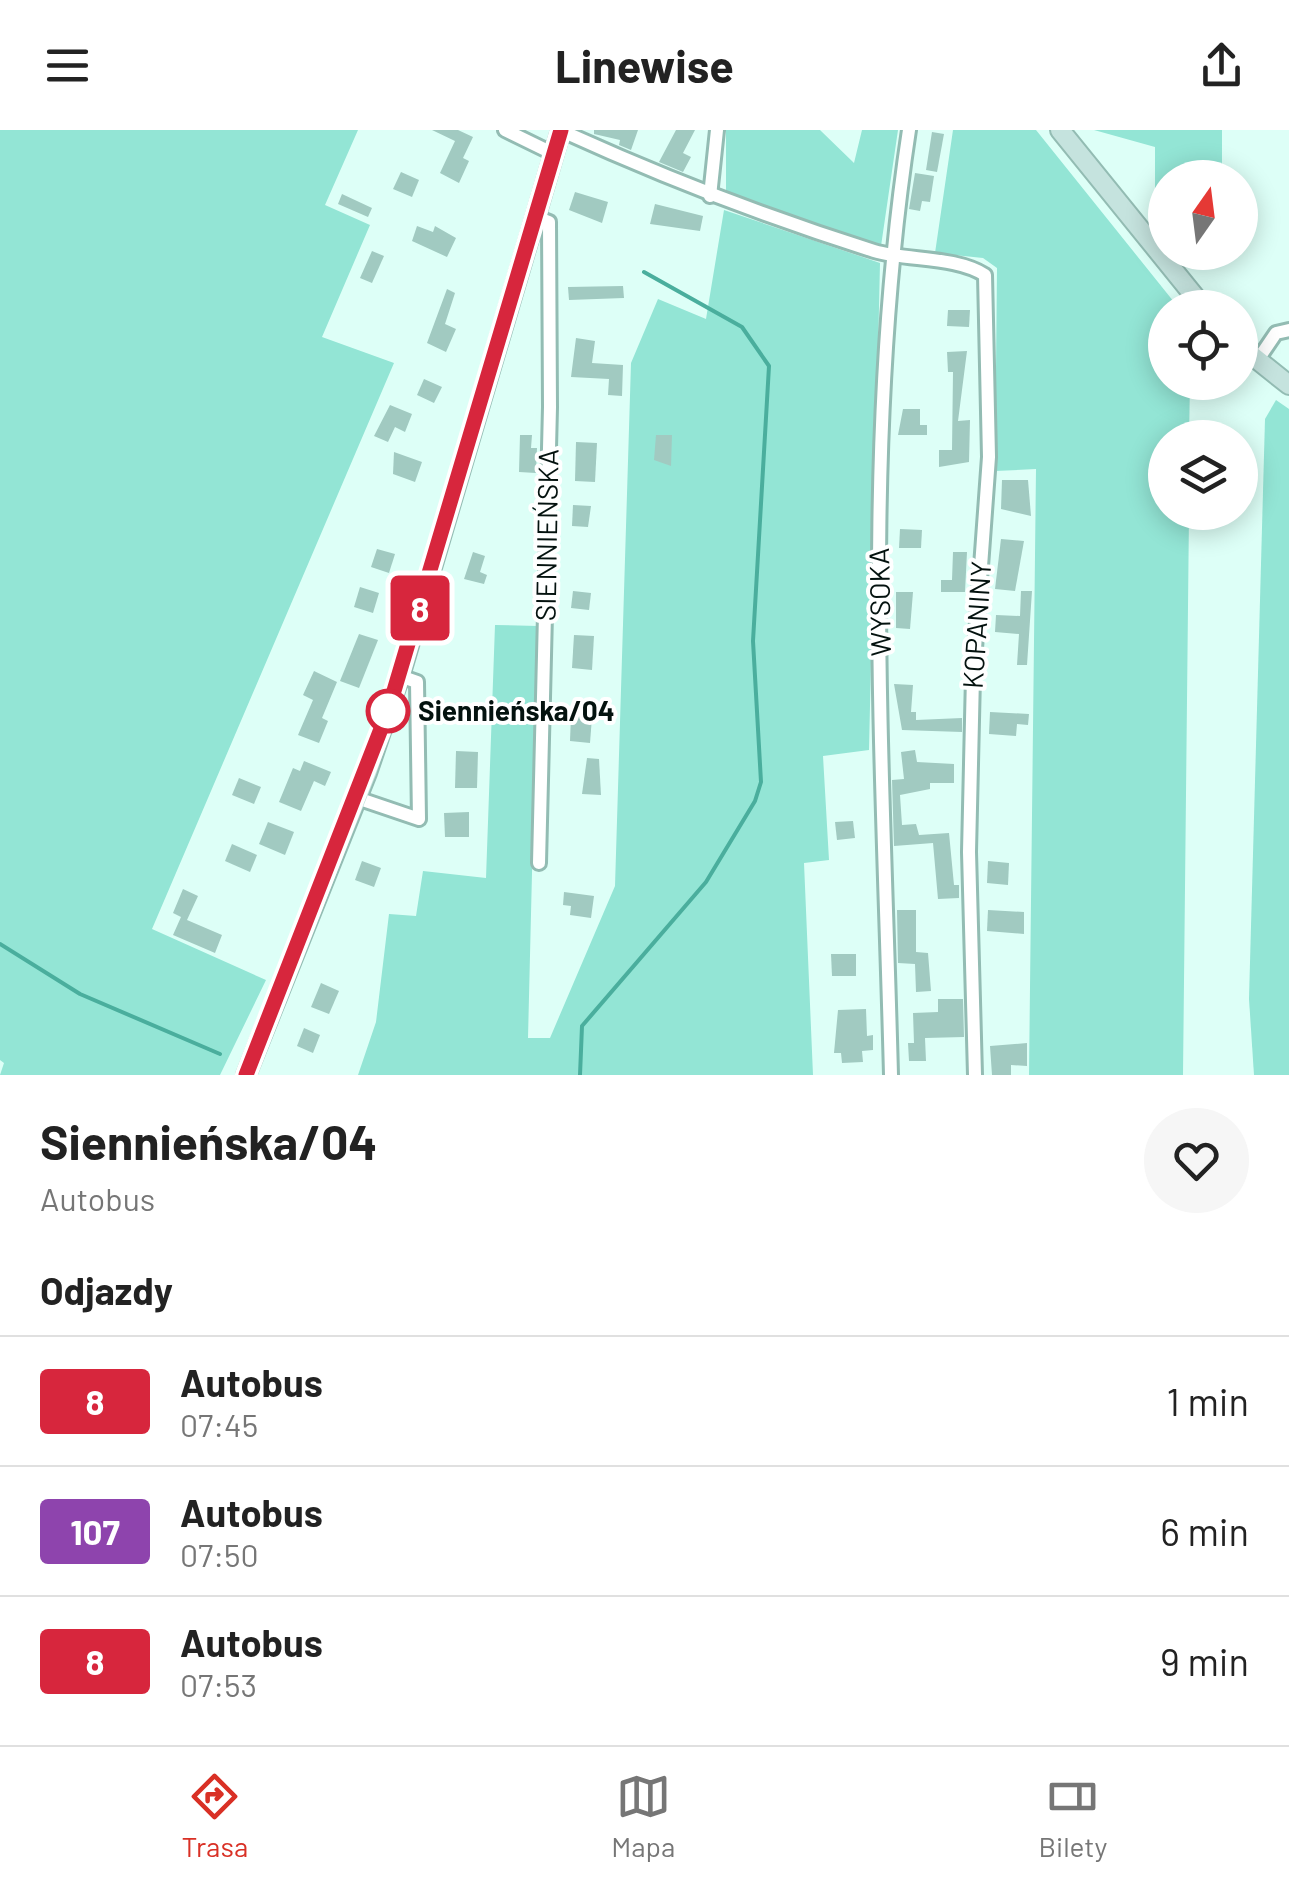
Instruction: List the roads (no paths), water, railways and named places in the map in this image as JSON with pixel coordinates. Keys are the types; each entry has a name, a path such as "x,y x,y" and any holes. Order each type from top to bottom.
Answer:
{"main road":[{"path":"246,1075 357,798 400,676 561,130"},
{"path":"1060,130 1189,290"},
{"path":"1258,362 1289,385"}],"street":[{"path":"505,130 554,154"},
{"path":"561,130 710,196 890,256"},
{"path":"710,196 717,130"},
{"name":"WYSOKA","path":"891,1075 882,862 878,486 890,256 909,130"},
{"name":"SIENNIEŃSKA","path":"536,217 550,222 540,863"},
{"name":"KOPANINY","path":"890,256 971,268 985,275 988,282 989,458 973,676 968,852 975,1075"},
{"path":"1258,360 1276,334 1289,330"},
{"path":"357,798 419,819 417,682 400,676"}],"waterway":[{"path":"580,1075 582,1026 706,882 755,801 761,782 753,641 769,366 742,327 644,272"},
{"path":"0,944 80,994 220,1054"}],"place":[{"name":"Siennieńska/04","path":"388,711"}]}
